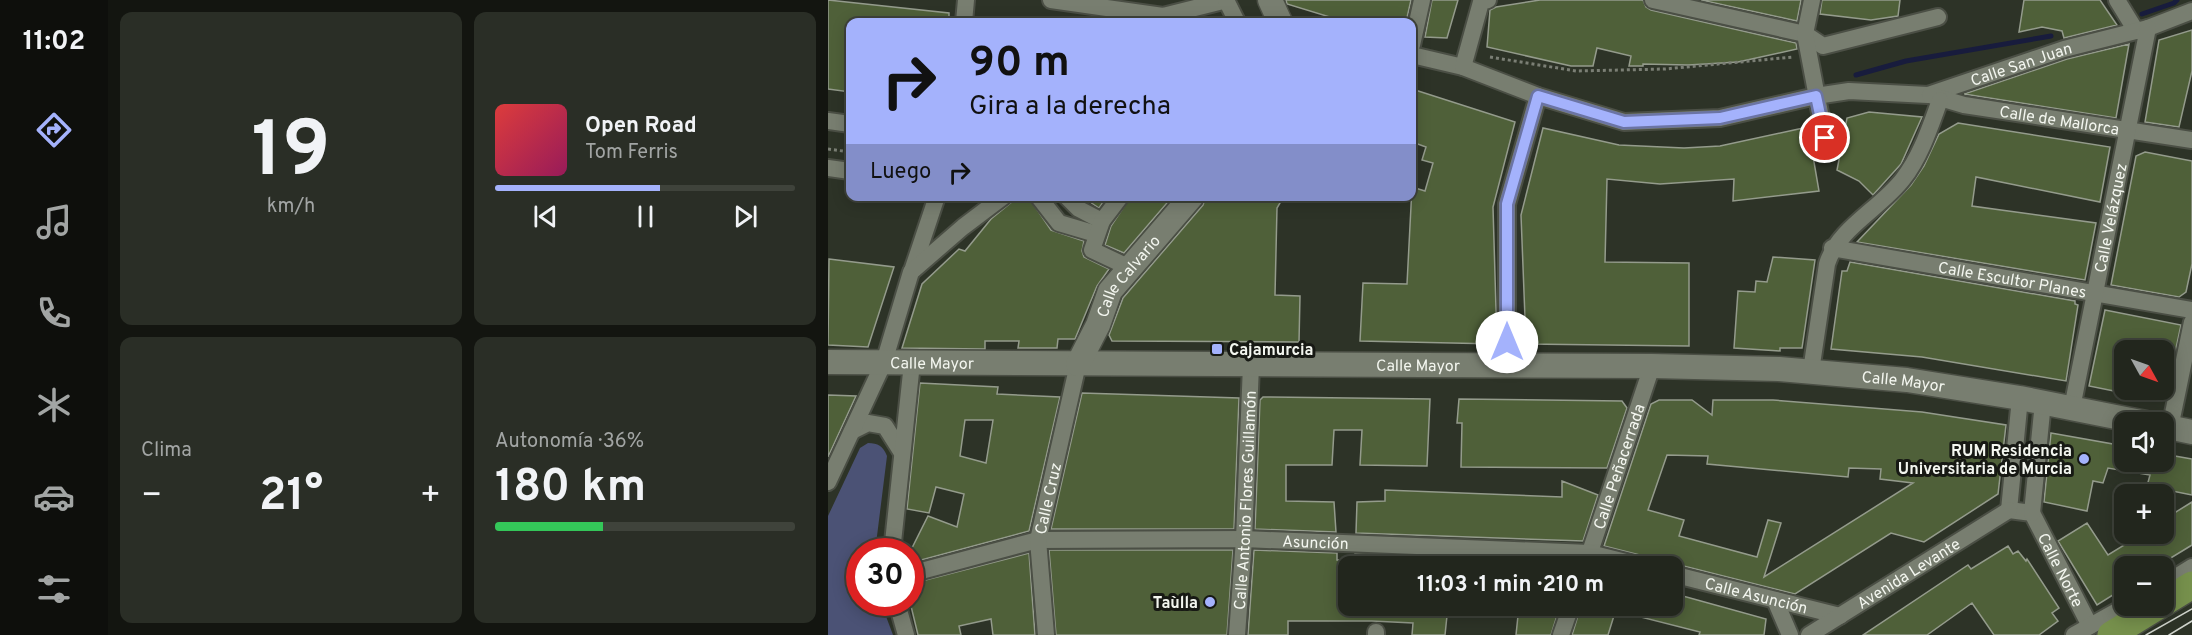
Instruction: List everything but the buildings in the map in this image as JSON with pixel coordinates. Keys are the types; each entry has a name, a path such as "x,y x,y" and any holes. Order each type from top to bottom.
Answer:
{"main road":[{"path":"1270,0 1278,18"},
{"name":"Calle Calvario","path":"1078,364 1098,325 1110,291 1128,267 1187,201"},
{"name":"Calle Mayor","path":"828,362 1652,366 1811,371 1907,380 2032,400 2114,417"},
{"path":"2174,595 2192,583"},
{"path":"2100,630 2134,616"}],"street":[{"path":"964,18 966,0"},
{"path":"1051,0 1162,16 1226,0 1235,18"},
{"path":"1416,27 1422,0"},
{"path":"1465,59 1480,2 1488,0"},
{"path":"1653,0 1805,34 1823,46 1938,17"},
{"path":"1812,0 1805,34 1825,138"},
{"path":"2116,0 2142,29"},
{"name":"Calle San Juan","path":"1416,55 1465,59 1538,96 1624,122 1720,118 1816,96 1849,91 1934,97 2064,49 2142,29 2192,11"},
{"name":"Calle Velázquez","path":"2072,408 2128,132 2142,29"},
{"path":"1507,365 1507,204 1538,96"},
{"path":"1811,371 1827,264 1832,248 1902,181 1921,149 1934,97"},
{"name":"Calle de Mallorca","path":"1934,97 2128,132 2192,140"},
{"path":"828,121 846,123"},
{"path":"828,168 846,170"},
{"path":"828,482 884,362 935,201"},
{"path":"911,272 997,201"},
{"path":"1042,201 1059,223 1099,228"},
{"path":"1070,201 1099,228"},
{"path":"1118,201 1099,228 1092,250 1128,267"},
{"name":"Calle Escultor Planes","path":"1832,248 2192,310"},
{"path":"2175,429 2192,322"},
{"path":"893,538 912,363"},
{"name":"Calle Cruz","path":"1046,635 1038,540 1078,364"},
{"name":"Calle Antonio Flores Guillamón","path":"1237,635 1244,539 1251,365"},
{"name":"Calle Peñacerrada","path":"1589,556 1652,366"},
{"path":"2009,510 2032,400"},
{"name":"Calle Norte","path":"2032,400 2032,513 2100,630"},
{"path":"852,431 868,423 885,426 902,453"},
{"name":"Calle Norte","path":"2009,510 2032,513"},
{"name":"Avenida Levante","path":"1809,635 2009,510"},
{"name":"Asunción","path":"924,570 1038,540 1244,539 1522,556"},
{"path":"2174,579 2192,567"},
{"name":"Calle Asunción","path":"1683,577 1840,616"},
{"path":"2174,585 2192,583"},
{"path":"1776,600 1791,635"},
{"path":"901,616 906,635"},
{"path":"1561,635 1568,616"},
{"path":"2074,635 2100,630 2115,616"}],"path":[{"path":"1465,59 1576,71 1719,66 1792,56 1797,60"},
{"path":"828,149 846,151"}],"shaded area":[{"path":"868,443 875,444 884,450 887,456 877,538 846,538 846,616 886,616 893,635 828,635 828,516 860,448"}],"waterway":[{"path":"2142,14 2177,0"},
{"path":"1856,75 1906,61 2051,36"}],"tram line":[{"path":"2146,635 2192,609"},
{"path":"2169,635 2192,621"}],"place":[{"name":"Cajamurcia","path":"1217,349"},
{"name":"RUM Residencia Universitaria de Murcia","path":"2084,459"},
{"name":"Taùlla","path":"1210,602"}],"route":[{"path":"1507,342 1507,204 1538,96 1624,122 1720,118 1816,96 1825,138"}]}
